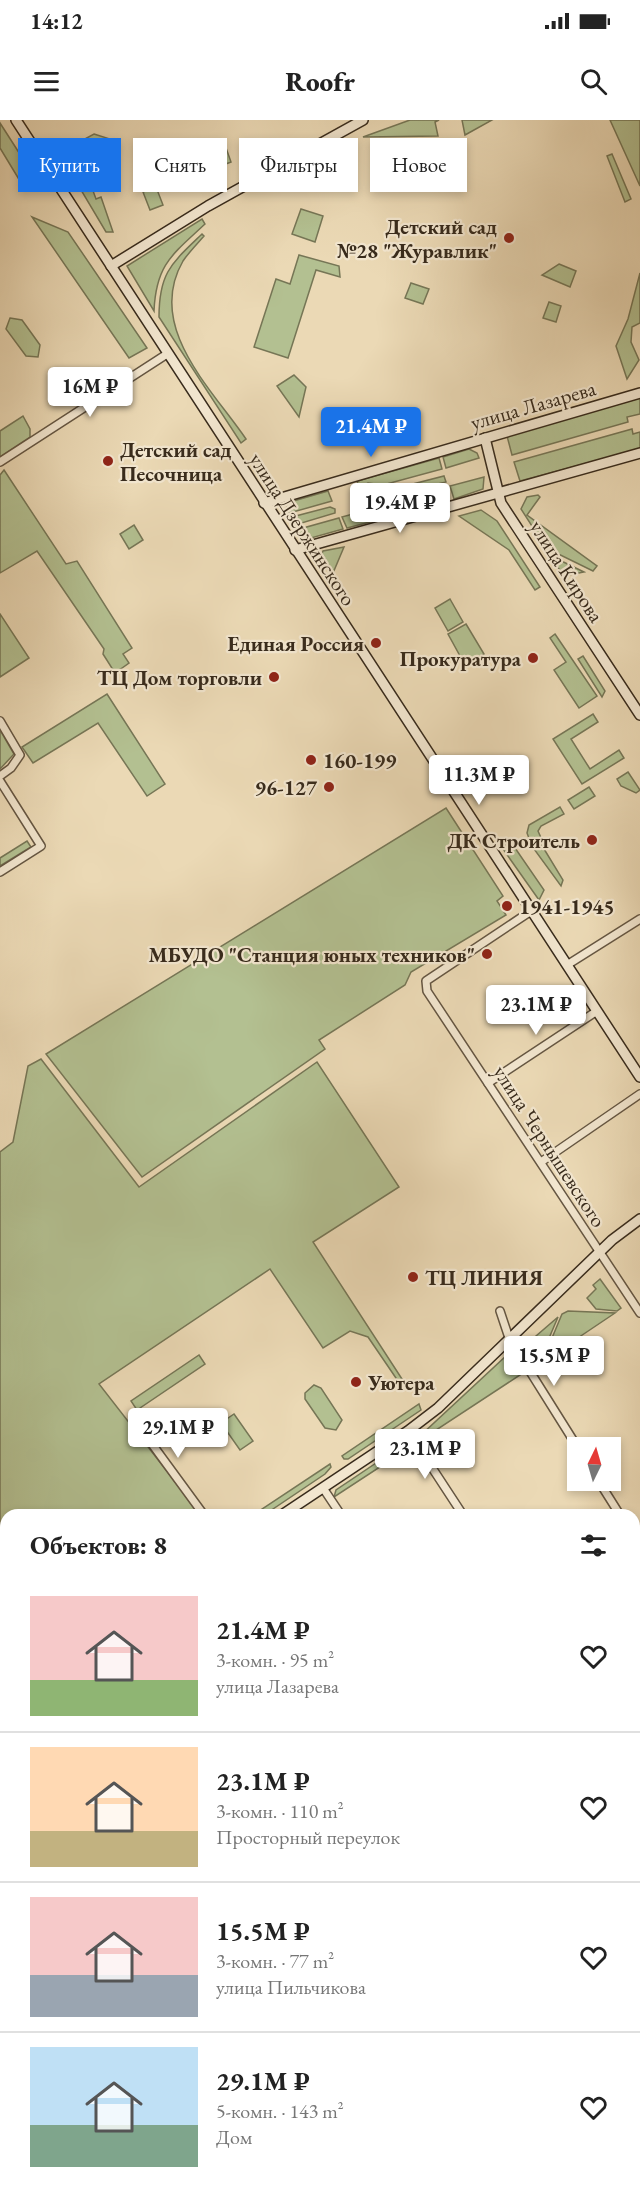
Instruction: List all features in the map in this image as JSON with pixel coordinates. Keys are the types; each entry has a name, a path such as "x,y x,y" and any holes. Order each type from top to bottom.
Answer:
{"main road":[{"name":"улица Дзержинского","path":"16,120 640,1077"},
{"path":"111,266 223,198 363,120"},
{"name":"улица Лазарева","path":"264,503 640,393"},
{"name":"улица Кирова","path":"485,438 501,503 640,715"},
{"path":"295,550 640,453"},
{"path":"291,1509 408,1431 438,1408 600,1251 640,1219"}],"street":[{"path":"0,462 167,354"},
{"path":"0,721 20,755 11,768 0,776"},
{"path":"0,781 41,846 0,872"},
{"name":"улица Чернышевского","path":"531,910 426,981 426,991 640,1313"},
{"path":"567,965 640,919"},
{"path":"488,1083 597,1011"},
{"path":"541,1162 640,1094"},
{"path":"500,1311 509,1338 571,1437"},
{"path":"133,1418 200,1509"},
{"path":"408,1431 459,1509"},
{"path":"323,1488 337,1509"},
{"path":"605,1491 616,1509"}],"green space":[{"path":"410,120 439,120 435,122 438,136 363,137"},
{"path":"462,120 492,120 465,135"},
{"path":"610,120 640,120 640,186"},
{"path":"0,123 18,151 18,178 0,148"},
{"path":"94,134 107,138 86,138"},
{"path":"227,151 231,162 227,164"},
{"path":"612,154 631,199 625,202 607,156"},
{"path":"82,192 93,192 96,199 101,197 113,232 106,232"},
{"path":"143,192 158,192 163,205 150,210"},
{"path":"301,209 323,216 315,242 292,234"},
{"path":"32,217 68,232 147,348 129,358"},
{"path":"202,219 205,224 168,261 158,282 154,311 127,266"},
{"path":"202,234 204,236 183,261 173,286 172,310 177,333 188,356 201,378 246,439 241,443 159,317 162,289 169,270"},
{"path":"299,255 339,266 340,277 316,270 288,358 254,347 276,279 290,284"},
{"path":"559,264 576,271 570,287 542,275"},
{"path":"640,273 640,323 632,327 631,342 639,360 627,379 616,346 628,319"},
{"path":"411,283 429,289 423,304 405,298"},
{"path":"549,302 561,306 556,322 543,318"},
{"path":"10,318 22,320 40,345 38,357 26,356 6,329"},
{"path":"294,375 306,387 299,417 277,386"},
{"path":"640,398 640,414 627,417 628,422 512,455 507,436"},
{"path":"23,416 30,429 30,437 0,457 0,431"},
{"path":"632,429 633,434 640,432 640,449 520,481 514,462"},
{"path":"469,449 477,453 479,458 446,468 443,457"},
{"path":"439,458 442,469 383,485 368,483 359,488 357,481"},
{"path":"4,470 66,564 77,561 132,648 123,654 129,663 115,673 103,654 104,649 37,551 0,573 0,475"},
{"path":"444,476 446,482 413,490 405,486"},
{"path":"484,477 483,489 454,499 450,486"},
{"path":"328,491 332,501 286,514 284,511 290,502"},
{"path":"538,495 540,497 527,515 597,566 593,571 546,548 521,509 527,497"},
{"path":"413,496 427,507 347,528 342,517 360,512 367,516 379,515 389,509 390,503"},
{"path":"330,507 335,509 335,513 295,525 290,520 292,517"},
{"path":"481,510 497,521 540,587 535,590 509,550 459,516"},
{"path":"339,518 343,529 304,540 296,530"},
{"path":"134,525 143,540 129,549 120,534"},
{"path":"344,547 333,573 319,562 323,551"},
{"path":"549,555 584,572 564,576"},
{"path":"450,599 463,622 448,631 435,608"},
{"path":"0,614 29,658 0,677"},
{"path":"466,624 484,654 465,665 448,634"},
{"path":"555,634 597,696 579,708 554,670 566,662 550,638"},
{"path":"583,656 605,691 602,697 578,659"},
{"path":"107,694 165,784 147,796 98,723 33,763 22,747"},
{"path":"593,714 598,722 571,739 590,769 619,750 624,758 582,784 553,739"},
{"path":"0,730 14,754 0,769"},
{"path":"628,772 640,790 636,793 621,786 617,779"},
{"path":"589,787 595,796 574,809 568,800"},
{"path":"560,807 564,814 541,826 538,831 542,840 532,846 527,833 529,825"},
{"path":"446,808 503,896 497,901 506,915 411,972 405,985 319,1040 325,1049 142,1177 46,1054"},
{"path":"27,841 31,847 0,866 0,858"},
{"path":"505,844 513,845 544,890 539,900 503,849"},
{"path":"541,844 563,880 561,886 534,849"},
{"path":"41,1059 139,1187 317,1062 399,1187 313,1242 402,1379 398,1381 368,1337 350,1331 323,1348 270,1269 99,1384 196,1509 0,1509 0,1152 13,1142 28,1066"},
{"path":"600,1279 621,1308 617,1311 596,1309 587,1298 596,1289 593,1285"},
{"path":"568,1311 615,1313 542,1362 562,1314"},
{"path":"558,1317 538,1364 532,1368 521,1349"},
{"path":"199,1355 205,1364 137,1410 131,1401"},
{"path":"512,1355 526,1371 418,1442 420,1436 506,1356"},
{"path":"314,1385 321,1388 342,1420 336,1430 325,1428 305,1399 305,1393"},
{"path":"419,1404 421,1410 348,1459 344,1459 342,1456"},
{"path":"234,1414 253,1441 240,1450 221,1423"},
{"path":"403,1445 412,1446 334,1497 336,1490"},
{"path":"330,1464 331,1467 325,1474 273,1509 262,1509"}],"shaded area":[{"path":"374,488 381,491 384,498 381,505 374,508 367,505 364,498 367,491"}],"place":[{"name":"Детский сад №28 \"Журавлик\"","path":"509,238"},
{"name":"Детский сад Песочница","path":"108,461"},
{"name":"Единая Россия","path":"376,643"},
{"name":"Прокуратура","path":"533,658"},
{"name":"ТЦ Дом торговли","path":"274,677"},
{"name":"160-199","path":"311,760"},
{"name":"96-127","path":"329,787"},
{"name":"ДК Строитель","path":"592,840"},
{"name":"1941-1945","path":"507,906"},
{"name":"МБУДО \"Станция юных техников\"","path":"487,954"},
{"name":"ТЦ ЛИНИЯ","path":"413,1277"},
{"name":"Уютера","path":"356,1382"}]}
